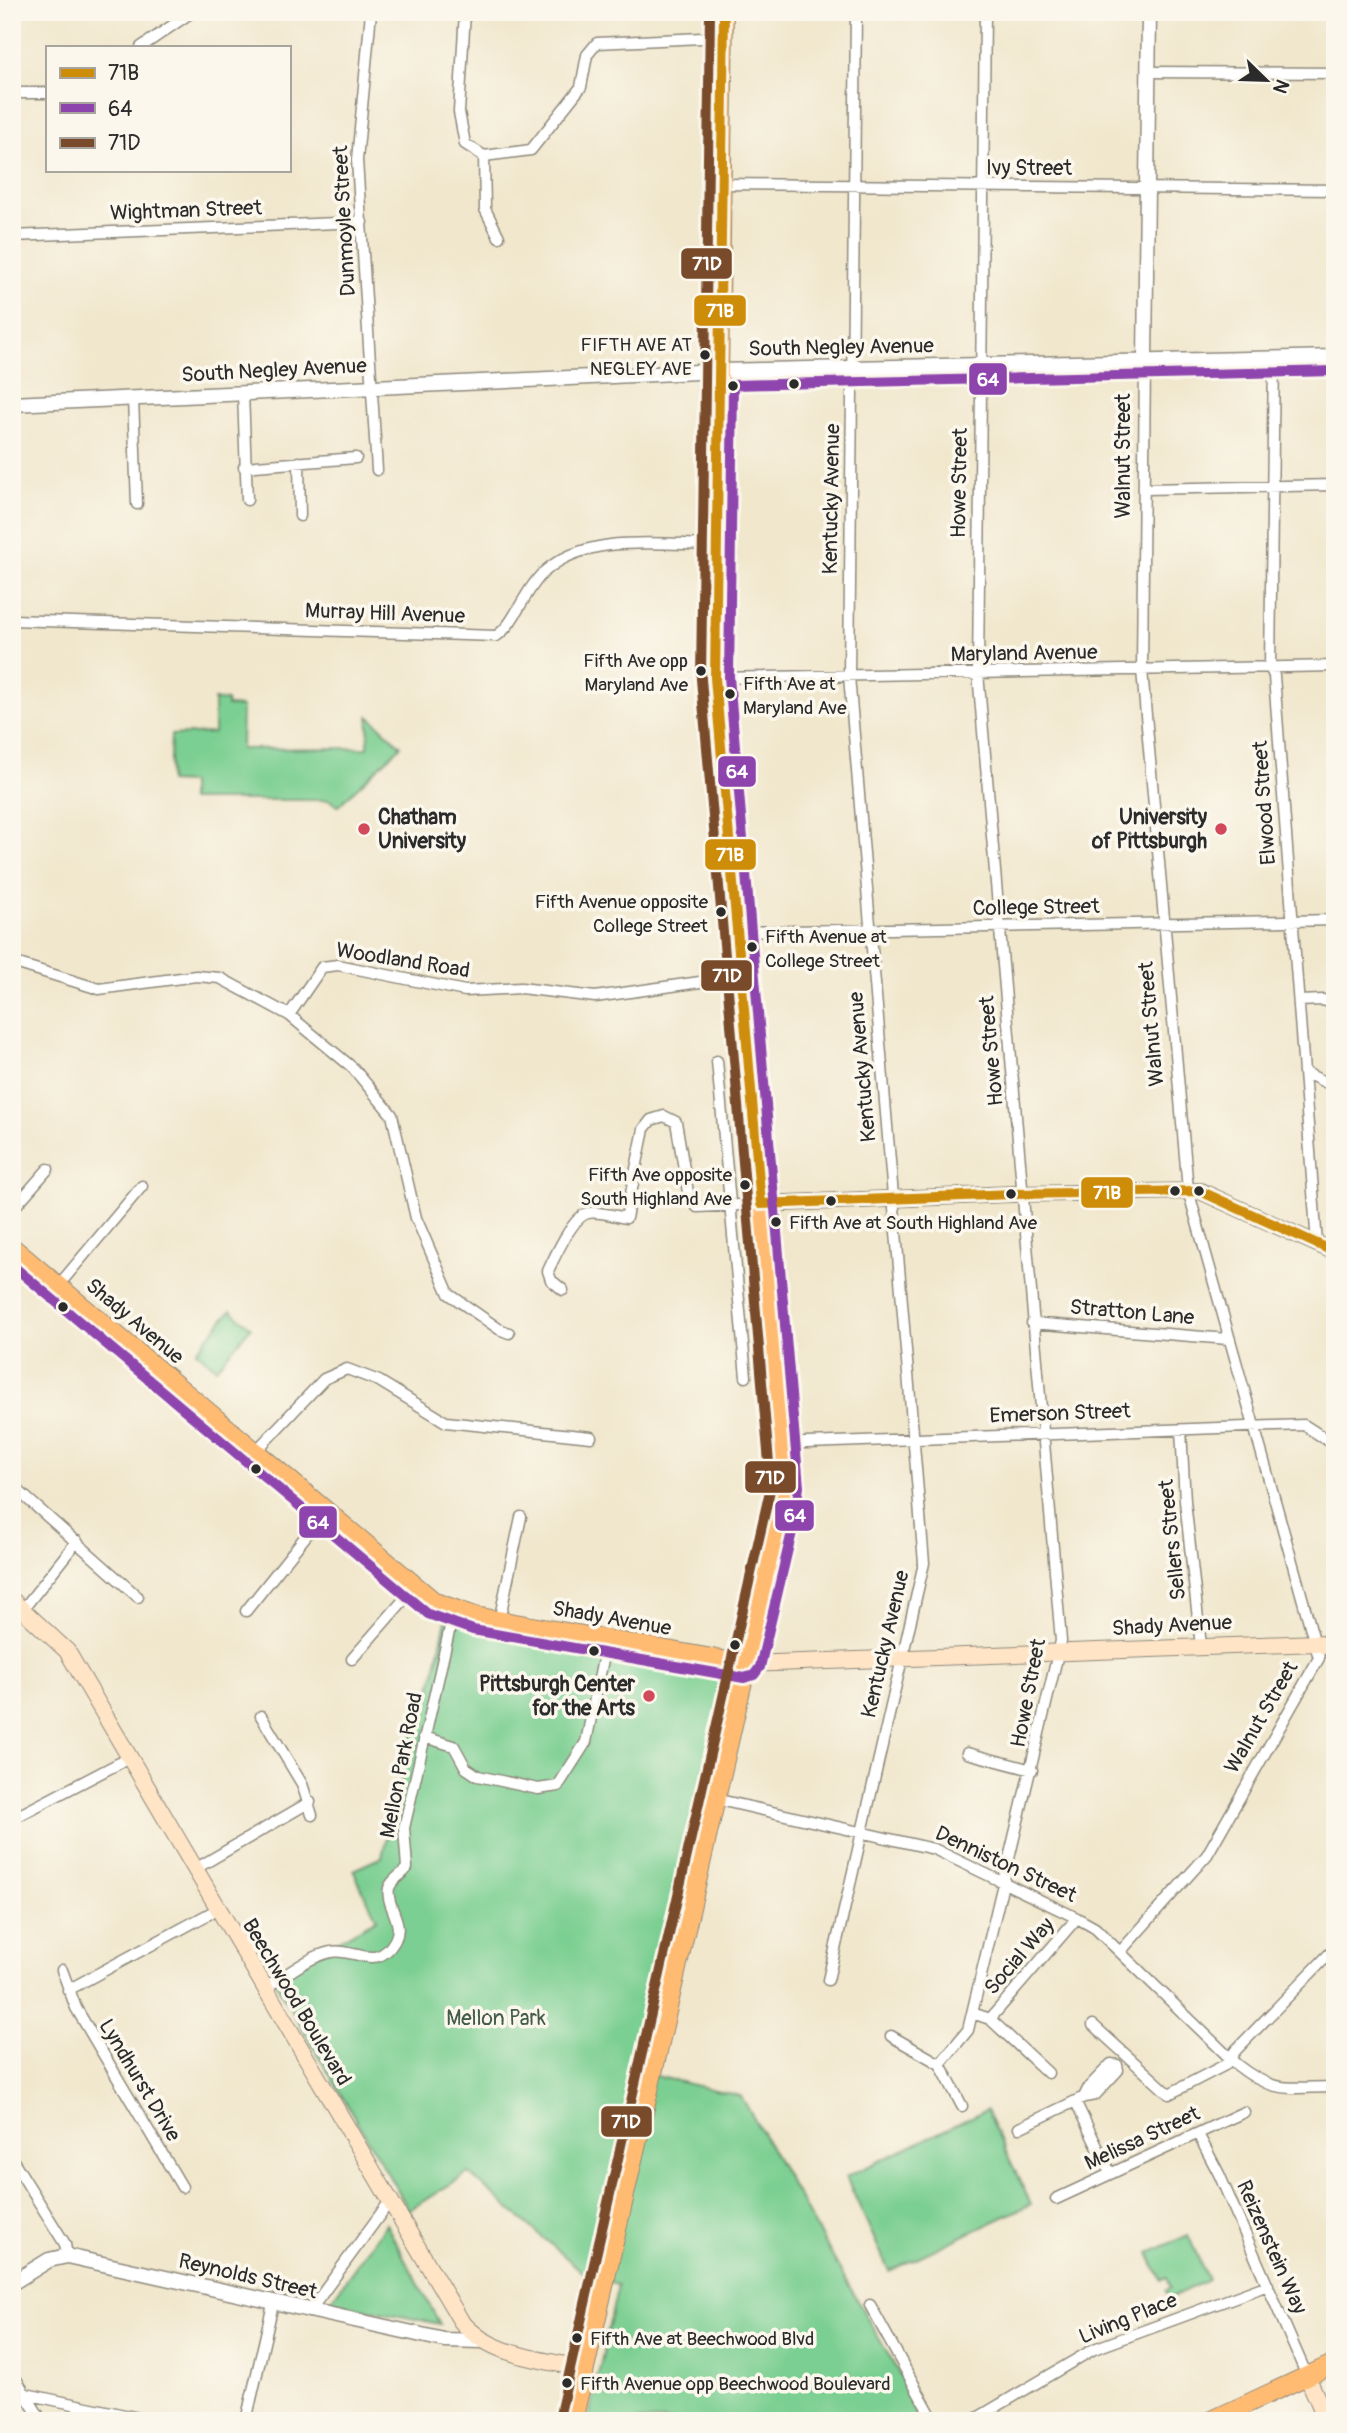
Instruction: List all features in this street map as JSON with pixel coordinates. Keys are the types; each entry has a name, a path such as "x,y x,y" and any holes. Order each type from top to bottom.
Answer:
{"main road":[{"path":"573,2421 785,1488 715,678 724,12"},
{"path":"761,1204 1022,1194 1200,1191 1335,1252"},
{"name":"Shady Avenue","path":"12,1247 415,1587 454,1610 499,1621 746,1664 1317,1643 1335,1649"},
{"name":"Beechwood Boulevard","path":"18,1604 67,1651 455,2312 482,2341 509,2352 585,2369"},
{"path":"1210,2421 1335,2363"},
{"path":"1307,2376 1327,2421"}],"street":[{"path":"12,29 13,12"},
{"path":"142,46 192,12"},
{"name":"Dunmoyle Street","path":"371,12 357,160 374,386 377,470"},
{"path":"466,12 459,112 465,144 484,156 531,149 580,87 587,55 597,43 723,37"},
{"name":"Kentucky Avenue","path":"828,1980 924,1563 849,676 856,12"},
{"name":"Howe Street","path":"940,2064 968,2030 1060,1653 978,673 985,12"},
{"name":"Walnut Street","path":"1120,1952 1207,1855 1319,1658 1317,1643 1228,1339 1188,1190 1142,670 1145,489 1144,263 1149,188 1149,12"},
{"path":"1150,72 1335,73"},
{"path":"12,93 46,93"},
{"path":"484,156 485,209 499,237"},
{"name":"Ivy Street","path":"722,184 1335,190"},
{"name":"Wightman Street","path":"12,236 362,222"},
{"name":"South Negley Avenue","path":"12,404 719,371 1335,357"},
{"name":"Elwood Street","path":"1274,358 1270,667 1274,676 1317,1244"},
{"path":"243,393 247,500"},
{"path":"133,398 138,504"},
{"path":"244,467 356,458"},
{"path":"299,462 300,516"},
{"path":"1145,489 1335,485"},
{"name":"Murray Hill Avenue","path":"12,620 496,636 505,631 523,597 544,572 569,556 594,547 616,545 717,545"},
{"name":"Maryland Avenue","path":"715,678 1335,666"},
{"name":"College Street","path":"738,932 1335,920"},
{"path":"12,962 99,989 195,976 220,978 289,1015 353,1068 393,1115 416,1218 449,1294 509,1333"},
{"name":"Woodland Road","path":"289,1015 322,967 338,965 465,991 521,988 595,998 742,976"},
{"path":"1299,1002 1323,1000 1335,1004"},
{"path":"717,1061 746,1377"},
{"path":"1306,1073 1335,1087"},
{"path":"564,1290 551,1280 548,1271 556,1253 580,1216 590,1212 626,1218 644,1129 651,1120 664,1116 676,1122 689,1198 703,1208 761,1204"},
{"path":"12,1210 48,1169"},
{"path":"58,1286 142,1186"},
{"name":"Stratton Lane","path":"1032,1323 1228,1339"},
{"path":"255,1452 324,1379 347,1369 379,1381 446,1422 592,1437"},
{"name":"Emerson Street","path":"780,1444 914,1437 1304,1425 1335,1444"},
{"name":"Sellers Street","path":"1181,1430 1185,1501 1201,1646"},
{"path":"12,1485 138,1597"},
{"path":"246,1611 325,1512"},
{"path":"499,1621 521,1517"},
{"path":"18,1604 77,1541"},
{"path":"352,1659 415,1587"},
{"name":"Mellon Park Road","path":"265,1988 329,1952 373,1957 387,1950 395,1940 398,1923 389,1891 392,1883 407,1866 404,1828 454,1610"},
{"path":"424,1737 454,1746 466,1768 478,1776 538,1790 554,1788 567,1776 584,1748 607,1640"},
{"path":"261,1716 310,1802 312,1815"},
{"path":"967,1753 1032,1770"},
{"path":"12,1819 131,1757"},
{"name":"Denniston Street","path":"715,1799 934,1849 1095,1928 1259,2082 1271,2087 1335,2087"},
{"path":"195,1869 310,1802"},
{"path":"68,1990 218,1909"},
{"name":"Social Way","path":"990,2019 1077,1918"},
{"path":"1093,2025 1169,2094 1225,2066 1335,1948"},
{"name":"Lyndhurst Drive","path":"62,1970 76,2008 182,2187"},
{"path":"972,2013 990,2019 1048,2073"},
{"path":"891,2036 940,2064 962,2106"},
{"path":"1019,2128 1080,2100 1110,2173"},
{"name":"Melissa Street","path":"1056,2199 1244,2112"},
{"name":"Reizenstein Way","path":"1198,2134 1307,2376"},
{"path":"12,2159 65,2244 67,2256 49,2260 12,2283"},
{"path":"309,2312 390,2201"},
{"name":"Reynolds Street","path":"67,2256 273,2304 449,2341 482,2341"},
{"name":"Living Place","path":"972,2421 1094,2349 1268,2285"},
{"path":"246,2421 273,2304"},
{"path":"870,2305 934,2421"},
{"path":"12,2373 42,2421"},
{"path":"26,2395 153,2421"}],"green space":[{"path":"214,700 227,701 227,706 242,707 241,749 368,748 369,716 401,746 338,806 329,800 190,800 190,783 169,782 171,735 214,733"},
{"path":"231,1310 251,1327 216,1368 196,1351"},
{"name":"Mellon Park","path":"446,1621 731,1677 643,2073 741,2096 926,2421 588,2421 618,2285 590,2278 468,2173 409,2210 272,1977 377,1919 353,1870 382,1857 419,1705 427,1706"},
{"path":"986,2110 1031,2204 889,2271 846,2177"},
{"path":"386,2224 440,2324 330,2302"},
{"path":"1188,2235 1208,2280 1169,2298 1166,2290 1171,2287 1167,2277 1161,2280 1149,2253"}],"transit line":[{"name":"71D","path":"559,2418 771,1486 701,679 710,12"},
{"name":"71B","path":"724,12 715,678 761,1204"},
{"name":"64","path":"12,1265 428,1614 473,1630 744,1678 754,1675 760,1667 792,1532 799,1487 729,677 733,385 1335,371"},
{"name":"71B","path":"761,1204 1013,1194 1200,1191 1335,1252"}],"place":[{"name":"FIFTH AVE AT NEGLEY AVE","path":"705,355"},
{"name":"Fifth Ave opp Maryland Ave","path":"701,671"},
{"name":"Fifth Ave at Maryland Ave","path":"730,694"},
{"name":"Chatham University","path":"364,829"},
{"name":"University of Pittsburgh","path":"1221,829"},
{"name":"Fifth Avenue opposite College Street","path":"721,912"},
{"name":"Fifth Avenue at College Street","path":"752,947"},
{"name":"Fifth Ave opposite South Highland Ave","path":"745,1185"},
{"name":"Fifth Ave at South Highland Ave","path":"776,1222"},
{"name":"Pittsburgh Center for the Arts","path":"649,1696"},
{"name":"Fifth Ave at Beechwood Blvd","path":"577,2338"},
{"name":"Fifth Avenue opp Beechwood Boulevard","path":"567,2383"}]}
